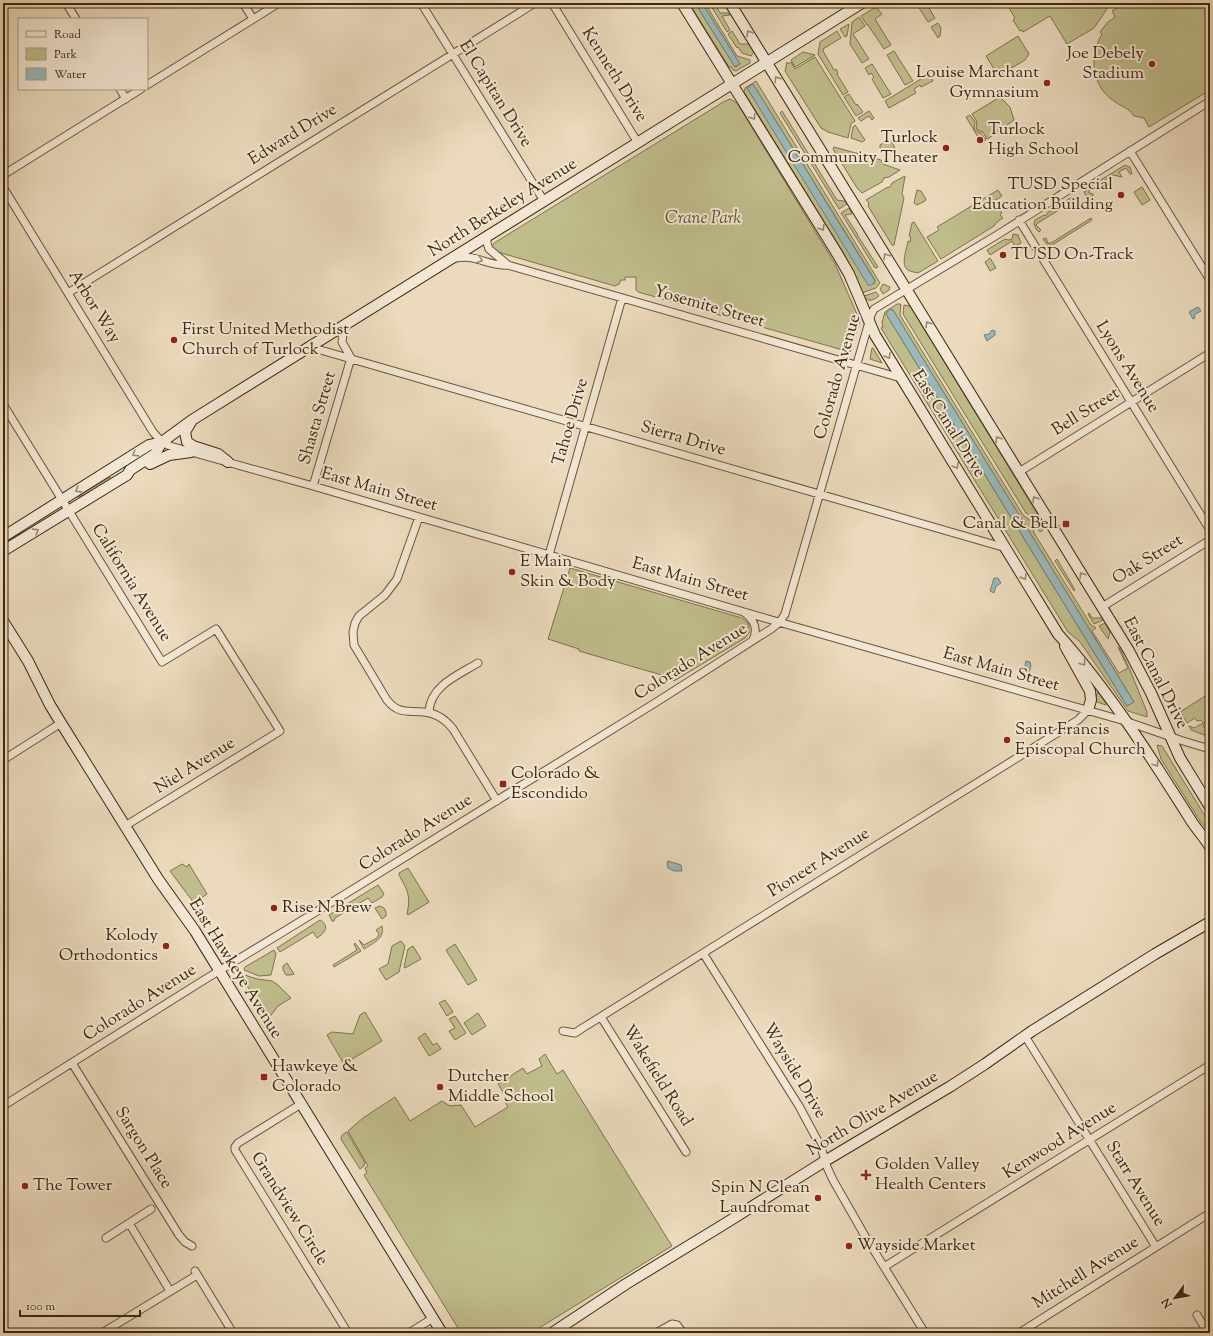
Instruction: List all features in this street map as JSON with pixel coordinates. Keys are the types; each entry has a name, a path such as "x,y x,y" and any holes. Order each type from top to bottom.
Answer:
{"street":[{"path":"66,3 75,18"},
{"path":"243,3 253,19"},
{"path":"148,84 279,3"},
{"name":"El Capitan Drive","path":"421,3 544,201"},
{"name":"Edward Drive","path":"68,293 535,3"},
{"name":"Kenneth Drive","path":"552,3 638,142"},
{"name":"East Canal Drive","path":"682,3 842,262 875,336 1058,634 1080,658 1153,760 1210,847"},
{"name":"East Canal Drive","path":"730,3 1102,607 1141,674 1180,758 1210,807"},
{"name":"North Berkeley Avenue","path":"3,537 149,445 162,442 192,420 862,3"},
{"path":"121,90 126,98"},
{"path":"3,175 139,90"},
{"name":"Colorado Avenue","path":"3,1106 496,801 780,622 785,614 869,322 872,313 876,308 1210,101"},
{"path":"1130,151 1210,280"},
{"name":"Arbor Way","path":"3,187 154,432 162,442"},
{"name":"Lyons Avenue","path":"1019,220 1210,530"},
{"name":"Yosemite Street","path":"487,236 487,242 490,249 508,265"},
{"name":"Yosemite Street","path":"452,258 473,257 500,266 508,265 901,378"},
{"name":"Tahoe Drive","path":"549,554 622,298"},
{"path":"344,326 342,342 351,358"},
{"name":"Sierra Drive","path":"310,347 1006,548"},
{"name":"Bell Street","path":"1019,472 1210,353"},
{"name":"Shasta Street","path":"313,486 351,358"},
{"name":"California Avenue","path":"3,404 162,662 216,628 280,731"},
{"path":"192,420 187,426 185,432 188,442 193,446 218,454 228,462"},
{"name":"North Berkeley Avenue","path":"3,551 127,475 130,470 155,454 162,442"},
{"name":"East Main Street","path":"162,442 190,452 313,486 1088,710 1210,749"},
{"path":"127,475 133,474 162,458 190,452"},
{"path":"419,517 398,579 388,592 359,616 353,629 352,638 356,648 390,703 403,711 429,712 441,718 453,729 496,801"},
{"name":"Oak Street","path":"1102,607 1210,540"},
{"path":"742,611 751,618 755,624 756,632 753,640"},
{"name":"East Hawkeye Avenue","path":"3,621 28,661 50,705 61,723 161,884 195,931 442,1333"},
{"path":"1058,634 1090,691 1088,710"},
{"path":"429,712 432,698 437,690 478,663"},
{"name":"Pioneer Avenue","path":"563,1031 575,1033 1078,720 1088,710"},
{"path":"3,760 61,723"},
{"name":"Niel Avenue","path":"125,826 280,731"},
{"name":"North Olive Avenue","path":"552,1333 626,1284 825,1161 956,1083 1024,1036 1155,954 1210,922"},
{"name":"Wayside Drive","path":"703,953 799,1106 820,1144 833,1180 925,1333"},
{"name":"Wakefield Road","path":"602,1016 686,1152"},
{"name":"Starr Avenue","path":"1024,1036 1156,1247"},
{"name":"Sargon Place","path":"72,1063 179,1235 183,1240 192,1246"},
{"name":"Kenwood Avenue","path":"884,1267 1210,1066"},
{"name":"Grandview Circle","path":"301,1104 238,1143 235,1150 348,1333"},
{"path":"106,1238 151,1209"},
{"name":"Mitchell Avenue","path":"1019,1333 1210,1213"},
{"path":"128,1224 170,1291"},
{"path":"102,1333 196,1273 233,1333"},
{"path":"1197,1315 1208,1333"},
{"path":"409,1333 433,1318"},
{"path":"656,1333 670,1324 675,1324 683,1333"}],"green space":[{"path":"689,3 695,3 735,67 740,64 702,3 705,3 737,56 750,60 750,63 736,71 729,67"},
{"path":"916,3 926,3 935,18 928,22"},
{"path":"1006,3 1111,3 1094,28 1067,44 1050,16 1023,32 1022,30 1020,31 1013,20 1015,18"},
{"name":"Joe Debely Stadium","path":"1126,3 1210,3 1210,90 1149,127 1144,118 1134,116 1127,109 1106,95 1094,70 1095,52 1102,34 1100,32 1108,22 1115,17 1112,11"},
{"path":"715,4 720,13 728,13 730,15 722,16 730,30 727,32 711,6"},
{"path":"876,7 882,14 875,19 891,45 884,49 861,16"},
{"path":"859,17 865,26 853,34 869,59 862,63 850,44 852,22"},
{"path":"938,23 941,28 940,36 938,38 931,27"},
{"path":"849,24 847,36 845,37 840,29"},
{"path":"732,31 740,44 749,44 754,52 751,56 742,53 738,47 737,48 728,34"},
{"path":"837,31 841,38 823,49 823,51 834,70 836,69 837,74 848,92 843,95 818,54 820,42"},
{"path":"1018,36 1029,54 1025,60 998,76 986,56"},
{"path":"894,51 913,81 905,85 887,55"},
{"path":"803,52 815,55 795,67 791,60"},
{"path":"815,57 855,121 851,124 848,138 828,132 821,128 785,71 787,62 788,64 791,62 795,69"},
{"path":"872,64 891,94 883,98 872,79 874,77 871,73 869,75 865,68"},
{"path":"929,74 933,81 921,87 920,85 914,89 916,93 889,108 885,101"},
{"path":"756,81 880,283 876,288 862,293 843,252 744,92 745,88","holes":["753,84 875,280 874,284 747,88"]},
{"path":"849,94 856,105 857,104 863,112 856,116 844,97"},
{"path":"1000,97 1010,107 1014,120 1007,125 1008,126 987,139 983,132 976,129 977,122 972,114"},
{"name":"Crane Park","path":"730,99 737,103 835,264 860,321 850,352 638,292 636,290 636,277 625,277 625,280 621,280 619,284 615,286 494,251 492,247 494,243"},
{"path":"782,111 837,200 844,201 847,204 839,209 780,113"},
{"path":"869,111 874,118 872,120 869,116 861,121 858,118"},
{"path":"970,115 975,122 974,130 981,133 986,140 981,142 966,117"},
{"path":"855,125 865,140 862,142 851,138 853,127"},
{"path":"888,140 891,141 895,148 894,152 880,148 880,145"},
{"path":"834,147 881,160 883,164 900,170 889,177 884,178 882,182 862,193 857,188 833,149"},
{"path":"1125,165 1130,167 1132,174 1130,174 1126,168 1119,172 1122,177 1113,175 1089,190 1089,193 1093,194 1093,196 1090,198 1087,197 1084,192 1086,189"},
{"path":"905,176 902,194 904,198 894,245 892,245 868,206 869,203 866,200 890,187 892,183"},
{"path":"1142,187 1150,200 1142,205 1134,192"},
{"path":"917,190 921,191 926,199 917,205 914,203"},
{"path":"998,190 1002,196 994,201 1002,213 1000,215 1003,218 994,226 941,259 927,237 939,230 937,227"},
{"path":"1077,196 1078,198 1038,223 1036,225 1041,230 1039,232 1036,229 1034,224 1035,220 1044,215 1045,216 1047,213 1072,197 1074,198"},
{"path":"849,208 852,214 845,215 878,267 875,268 841,213"},
{"path":"1091,218 1092,220 1049,247 1043,239 1046,238 1048,243 1051,243"},
{"path":"914,222 938,261 918,273 908,270 904,264 908,241 910,242 911,237 909,236 912,223"},
{"path":"1013,234 1018,235 1021,243 1015,246 1012,241 990,255 987,250 1005,239 1012,239"},
{"path":"990,258 996,268 990,271 985,262"},
{"path":"883,284 890,287 889,290 883,294 880,289"},
{"path":"876,292 879,296 873,300 867,300 864,296"},
{"path":"897,304 901,304 900,315 1023,515 1032,522 1034,533 1091,625 1096,628 1092,631 1119,673 1128,668 1118,647 1120,649 1147,712 1147,717 1128,711 1080,642 1068,632 881,328 883,327 882,322 885,312","holes":["889,310 893,310 1134,702 1127,706 886,314"]},
{"path":"904,305 910,306 1046,528 1040,532 1034,518 1026,513 903,314"},
{"path":"873,348 882,363 870,359"},
{"path":"110,477 112,479 85,495 77,497"},
{"path":"1057,559 1075,590 1074,591 1055,561"},
{"path":"570,568 742,618 749,624 749,633 745,638 674,681 672,678 579,651 579,649 548,639"},
{"path":"1089,613 1092,618 1102,618 1103,620 1094,624 1088,614"},
{"path":"1105,623 1110,632 1108,639 1099,626"},
{"path":"1098,692 1106,703 1106,705 1094,701"},
{"path":"1210,693 1210,717 1207,723 1204,723 1203,727 1207,727 1210,732 1210,737 1191,730 1189,726 1194,728 1203,723 1201,720 1197,721 1195,718 1187,723 1180,712"},
{"path":"1157,745 1162,746 1210,824 1210,833 1200,821 1161,759"},
{"path":"182,864 187,867 189,864 207,894 194,903 170,871"},
{"path":"408,868 429,902 408,915 409,898 399,873"},
{"path":"378,885 384,894 382,897 372,903 368,898 332,921 329,915"},
{"path":"380,906 384,908 386,912 386,916 382,919 375,908"},
{"path":"320,920 326,927 324,932 317,938 313,932 280,952 277,948"},
{"path":"382,926 382,934 378,940 364,949 359,940 364,945 377,938 379,934 376,930"},
{"path":"401,941 405,946 399,972 386,980 379,969 388,964 392,946"},
{"path":"355,943 361,951 334,967 333,965 357,950 354,944"},
{"path":"455,944 477,980 468,985 446,950"},
{"path":"413,946 421,959 405,968 408,949"},
{"path":"274,950 276,954 271,975 259,976 244,970 245,967"},
{"path":"287,963 294,974 286,975 283,970 283,966"},
{"path":"242,974 257,979 272,981 291,998 278,1006 268,1019 241,976"},
{"path":"445,1000 453,1012 447,1016 439,1003"},
{"path":"365,1012 382,1041 344,1064 327,1035 332,1032 353,1034 360,1015"},
{"path":"478,1013 486,1026 472,1035 464,1023"},
{"path":"455,1016 466,1033 455,1040 449,1031 455,1028 449,1019"},
{"path":"425,1033 433,1045 437,1043 441,1049 429,1056 418,1038"},
{"path":"545,1054 557,1074 563,1070 672,1246 531,1333 461,1333 364,1175 367,1173 365,1168 368,1166 348,1131 363,1118 395,1097 410,1121 442,1101 450,1106 461,1105 475,1127 508,1107 505,1102 508,1100 498,1084 523,1068 527,1074 542,1066 539,1059"},
{"path":"347,1132 365,1163 360,1169 341,1139 342,1135"}],"water":[{"path":"695,3 702,3 740,64 735,67"},
{"path":"753,84 875,281 872,285 868,285 747,88"},
{"path":"1198,307 1201,311 1194,315 1195,318 1193,319 1189,312"},
{"path":"889,309 893,310 1134,702 1127,706 886,314"},
{"path":"992,330 995,331 995,335 987,341 984,335 989,334"},
{"path":"994,578 998,578 1001,583 996,586 994,593 990,591"},
{"path":"1026,661 1030,662 1031,665 1029,675 1027,676 1023,674"},
{"path":"668,861 681,865 682,871 674,871 668,868"}],"place":[{"name":"Joe Debely Stadium","path":"1152,64"},
{"name":"Louise Marchant Gymnasium","path":"1047,83"},
{"name":"Turlock High School","path":"980,140"},
{"name":"Turlock Community Theater","path":"946,148"},
{"name":"TUSD Special Education Building","path":"1121,195"},
{"name":"TUSD On-Track","path":"1003,255"},
{"name":"First United Methodist Church of Turlock","path":"174,340"},
{"name":"Canal & Bell","path":"1066,524"},
{"name":"E Main Skin & Body","path":"512,572"},
{"name":"Saint Francis Episcopal Church","path":"1007,740"},
{"name":"Colorado & Escondido","path":"503,784"},
{"name":"Rise N Brew","path":"274,908"},
{"name":"Kolody Orthodontics","path":"166,946"},
{"name":"Hawkeye & Colorado","path":"264,1077"},
{"name":"Dutcher Middle School","path":"440,1087"},
{"name":"Golden Valley Health Centers","path":"866,1175"},
{"name":"The Tower","path":"25,1186"},
{"name":"Spin N Clean Laundromat","path":"818,1198"},
{"name":"Wayside Market","path":"849,1246"}]}
